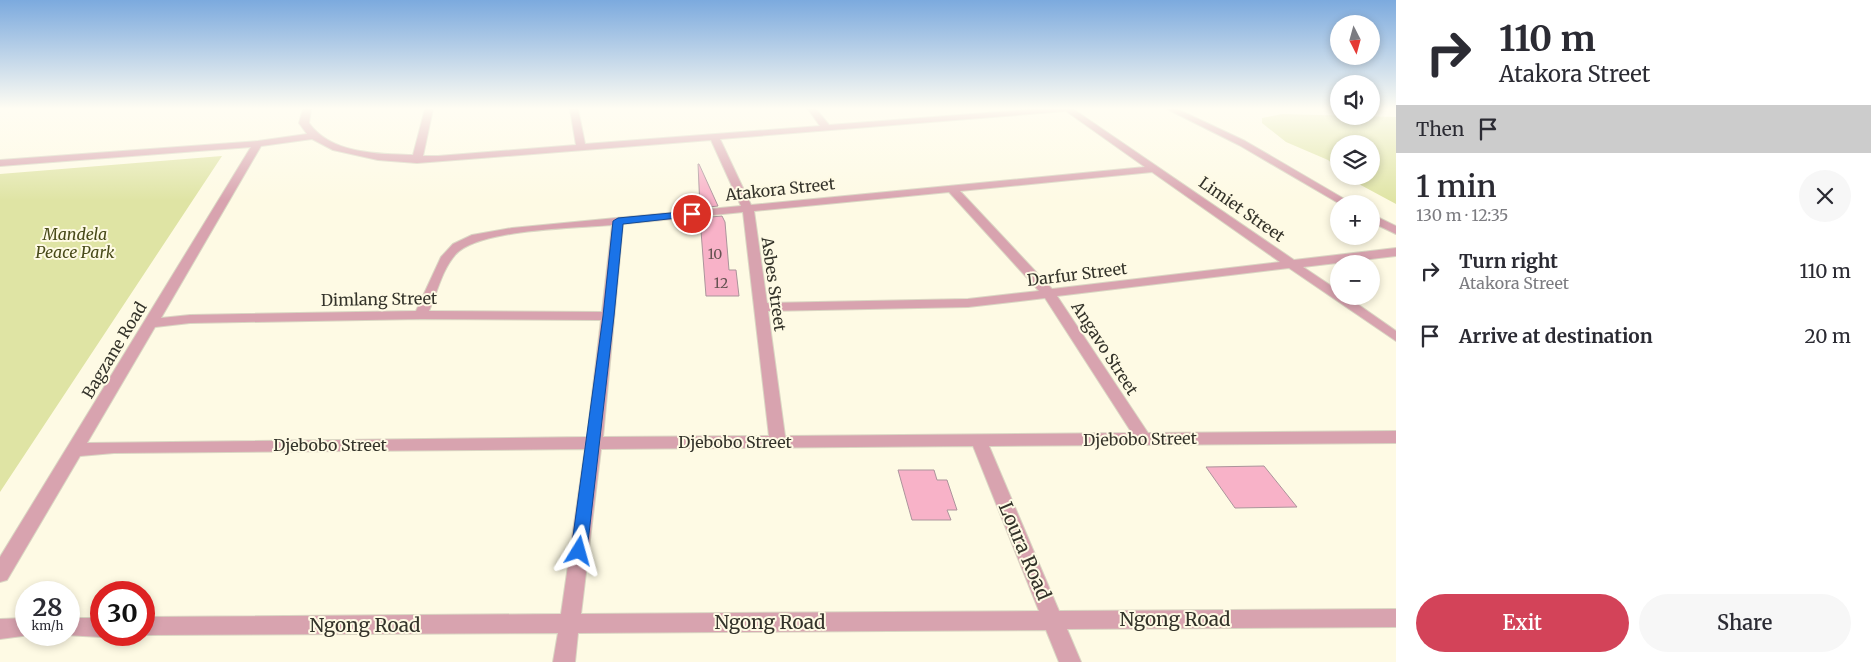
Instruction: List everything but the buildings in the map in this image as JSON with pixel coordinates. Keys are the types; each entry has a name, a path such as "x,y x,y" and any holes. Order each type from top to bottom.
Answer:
{"street":[{"path":"0,163 258,144 287,140"},
{"path":"320,140 333,148 378,157 417,160 679,140"},
{"path":"417,160 422,140"},
{"path":"580,140 581,148"},
{"name":"Asbes Street","path":"715,140 748,209 778,442"},
{"name":"Limiet Street","path":"1112,140 1396,336"},
{"path":"1236,140 1332,195"},
{"path":"1238,140 1242,143"},
{"name":"Bagzane Road","path":"0,574 258,144"},
{"name":"Atakora Street","path":"421,315 448,254 457,246 478,237 512,231 1156,169"},
{"name":"Angavo Street","path":"952,189 1049,294 1144,439"},
{"path":"564,662 594,443 618,221"},
{"path":"1380,222 1396,231"},
{"name":"Darfur Street","path":"761,307 941,305 1049,294 1396,252"},
{"name":"Dimlang Street","path":"150,323 190,318 421,315 609,316"},
{"name":"Djebobo Street","path":"74,450 114,447 1396,438"},
{"name":"Loura Road","path":"979,441 1070,662"},
{"name":"Ngong Road","path":"155,626 1396,618"},
{"path":"0,628 15,627"}],"green space":[{"path":"1283,140 1330,140 1330,162"},
{"path":"1380,140 1396,140 1396,204 1361,185 1380,185"},
{"name":"Mandela Peace Park","path":"222,156 0,492 0,174"}],"route":[{"path":"579,551 594,443 618,221 692,214"}]}
